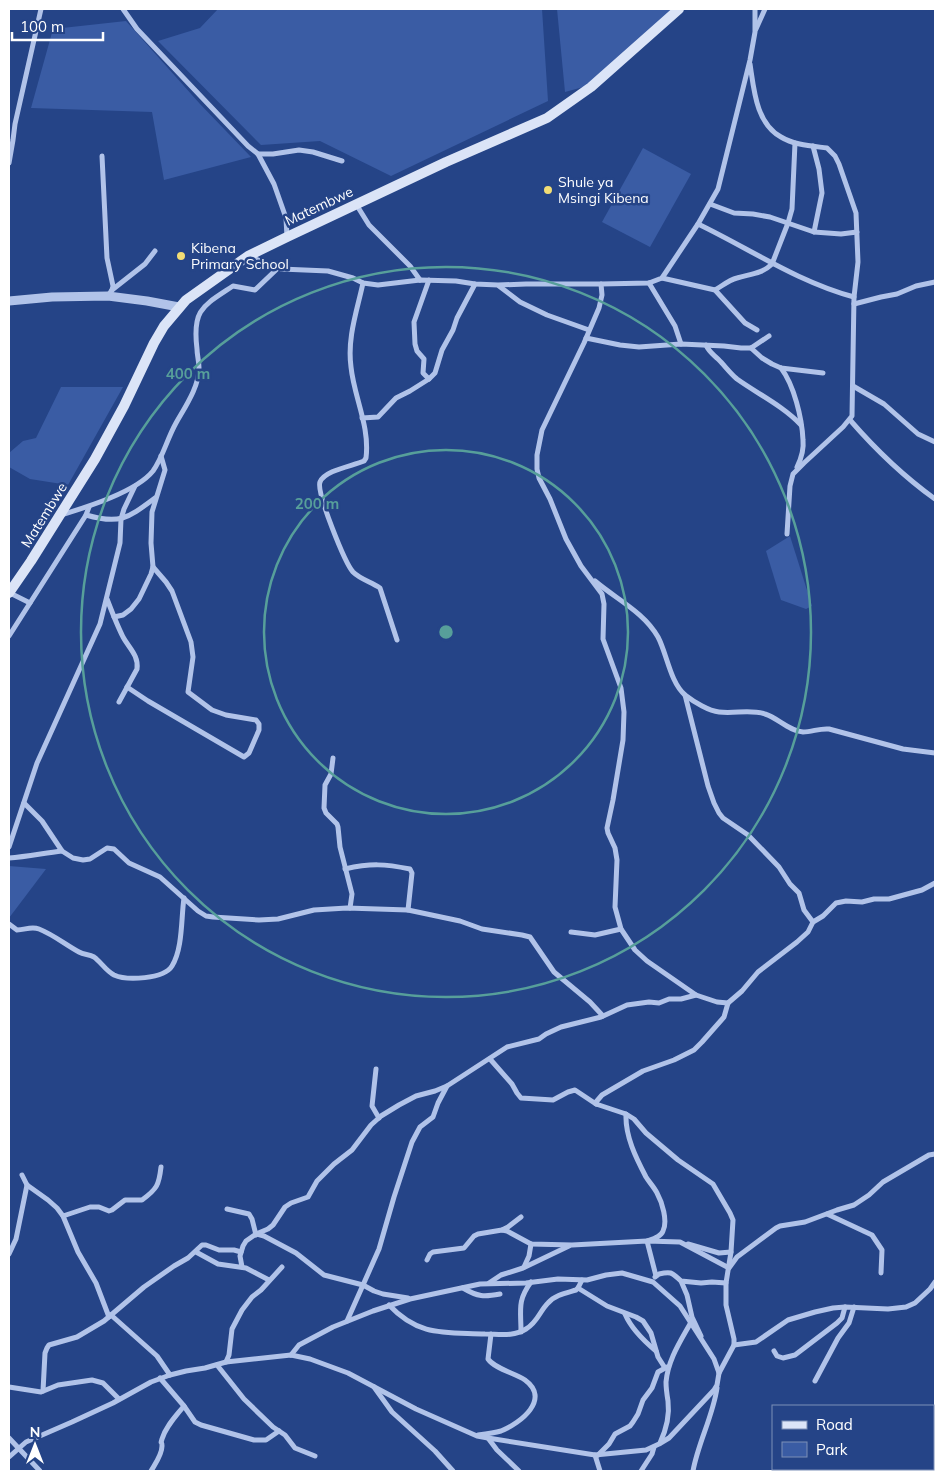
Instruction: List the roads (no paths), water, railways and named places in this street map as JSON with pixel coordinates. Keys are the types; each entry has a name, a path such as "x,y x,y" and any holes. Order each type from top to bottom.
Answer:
{"main road":[{"name":"Matembwe","path":"9,593 32,561 95,459 164,326 179,307 194,293 248,256 356,204 547,118 591,87 679,9"}],"street":[{"path":"9,163 15,124 41,9"},
{"path":"123,9 137,29 248,146 258,154 274,184 286,218 287,237"},
{"path":"662,278 698,224 720,183 750,60 755,32 755,9"},
{"path":"755,32 765,9"},
{"path":"750,60 756,100 761,115 771,130 782,138 795,143 830,150 839,164 854,205 857,232 858,262 854,297 853,411 850,420 794,474"},
{"path":"715,290 732,280 761,272 772,264 792,209 795,143"},
{"path":"813,146 820,169 822,193 814,232"},
{"path":"258,154 299,150 313,152 342,161"},
{"path":"102,156 105,236 110,293"},
{"path":"356,204 369,225 410,266 420,280"},
{"path":"710,204 734,213 758,214 814,232 841,234 857,232"},
{"path":"698,224 772,264 832,291 854,297"},
{"path":"110,293 145,264 155,251"},
{"path":"248,256 278,268 328,271 363,283 378,285 420,280 498,285 649,283 662,278 715,290 745,323 757,330"},
{"path":"60,516 89,507 144,481 161,456 169,436 192,395 199,367 196,327 202,309 233,286 254,290 278,268"},
{"path":"429,280 414,322 417,351 424,361 424,374 429,379"},
{"path":"854,304 881,296 897,294 916,286 935,282"},
{"path":"363,283 350,334 350,353 352,376 365,424 366,460 332,472 320,481 320,491 334,532 350,568 357,576 380,588 397,640"},
{"path":"649,283 675,326 681,344"},
{"path":"362,418 378,417 396,398 429,379 435,373 442,350 475,284"},
{"path":"601,284 601,301 586,338 542,430 536,462 539,478 550,499 566,539 587,575 604,599 603,639 620,680 624,712 623,740 607,828 615,848 617,860 615,907 621,929 635,950 647,961 696,995 717,1002 728,1002 742,991 758,972 808,932 813,922 823,916 836,903 890,899 922,890 935,883"},
{"path":"498,285 520,302 560,320 589,330"},
{"path":"9,301 52,296 110,293 179,307"},
{"path":"586,338 639,347 681,344 751,348 769,336"},
{"path":"706,345 709,352 735,378 779,406 801,425"},
{"path":"751,348 762,358 781,368 823,373"},
{"path":"781,368 788,377 794,392 804,441 800,460 790,486 787,534"},
{"path":"853,386 884,404 918,434 935,442"},
{"path":"850,420 874,448 916,486 935,499"},
{"path":"114,617 123,615 131,609 147,584 153,567 152,512 165,470 161,456"},
{"path":"9,848 37,763 100,624 108,599 120,543 121,520 135,486"},
{"path":"86,515 99,519 121,520 156,498"},
{"path":"9,636 86,515 89,507"},
{"path":"127,687 244,757 249,753 259,730 259,724 256,720 226,715 212,710 188,692 193,657 191,642 172,592 153,567"},
{"path":"587,575 611,595 634,610 652,628 658,637 678,686 685,695 712,711 763,713 776,718 796,730 805,732 822,728 829,729 903,749 935,753"},
{"path":"9,593 30,603"},
{"path":"108,599 114,617 137,660 136,669 119,702"},
{"path":"685,695 708,786 718,813 748,834 779,867 798,893 804,910 813,922"},
{"path":"333,758 331,774 325,785 324,808 338,824 340,847 352,894 350,908"},
{"path":"24,803 42,821 62,851 73,858 90,859 107,848 114,849 128,863 160,878 198,912 206,916 237,920 278,919 314,910 350,908 408,910 460,921 482,929 530,937 554,972 590,1002 603,1016"},
{"path":"9,858 62,851"},
{"path":"345,869 371,864 410,869 412,873 408,910"},
{"path":"9,924 16,930 33,927 39,929 80,952 93,957 115,975 141,978 152,977 169,970 175,960 179,944 184,898"},
{"path":"571,932 595,934 621,929"},
{"path":"242,1267 240,1256 246,1242 273,1225 291,1203 308,1196 317,1181 352,1150 371,1125 399,1104 416,1096 435,1092 447,1086 507,1047 536,1040 561,1027 603,1016 627,1005 649,1002 658,1003 669,999 681,999 696,995"},
{"path":"596,1104 602,1095 637,1074 674,1060 698,1046 726,1015 728,1002"},
{"path":"490,1059 512,1084 521,1098 553,1100 575,1090 596,1104 626,1114 634,1119 646,1133 678,1160 713,1184 732,1217 726,1305 734,1345 719,1373 714,1401 693,1471"},
{"path":"376,1069 372,1106 379,1118"},
{"path":"347,1321 379,1249 412,1142 420,1127 433,1117 447,1086"},
{"path":"626,1114 626,1127 629,1139 646,1177 658,1194 664,1220 663,1231 659,1236 647,1241"},
{"path":"729,1268 737,1257 776,1228 805,1222 854,1205 883,1182 929,1155 935,1154"},
{"path":"62,1216 90,1207 99,1207 109,1211 125,1200 142,1200 159,1183 161,1167"},
{"path":"22,1175 27,1185 53,1204 62,1216 78,1252 96,1283 110,1316 157,1356 170,1375"},
{"path":"9,1254 16,1239 27,1185"},
{"path":"227,1209 249,1214 256,1235"},
{"path":"827,1214 872,1235 882,1250 881,1273"},
{"path":"427,1260 433,1252 464,1248 474,1236 502,1230 521,1217"},
{"path":"502,1230 531,1244 572,1245 647,1241 680,1242 719,1253 731,1252"},
{"path":"256,1235 264,1236 296,1253 324,1275 363,1285 383,1294 410,1299"},
{"path":"647,1241 656,1276"},
{"path":"680,1242 729,1268"},
{"path":"523,1268 529,1256 531,1244"},
{"path":"43,1391 48,1346 77,1336 110,1316 144,1287 204,1245 220,1250 241,1252"},
{"path":"488,1284 501,1275 523,1268 572,1245"},
{"path":"196,1252 218,1264 242,1267 269,1280"},
{"path":"226,1362 230,1346 230,1334 236,1320 252,1297 282,1267"},
{"path":"291,1355 299,1345 347,1321 410,1299 488,1284 593,1280 606,1275 622,1273 653,1282 680,1306 714,1359 719,1373"},
{"path":"653,1282 656,1276 662,1273 673,1273 681,1281 688,1295 692,1317 700,1332 702,1341"},
{"path":"389,1305 407,1322 427,1330 449,1334 491,1334 500,1336 521,1332 534,1324 547,1304 555,1297 578,1288 582,1280"},
{"path":"681,1281 726,1283"},
{"path":"521,1332 522,1296 531,1282"},
{"path":"734,1345 756,1342 794,1317 833,1308 888,1309 906,1307 915,1303 935,1282"},
{"path":"463,1288 475,1295 500,1294"},
{"path":"578,1288 608,1306 636,1318 647,1327 651,1333 658,1357 667,1367"},
{"path":"774,1351 777,1356 783,1358 795,1355 837,1323 842,1318 845,1307"},
{"path":"815,1381 838,1338 849,1323 854,1307"},
{"path":"625,1314 640,1335 656,1351"},
{"path":"659,1444 665,1431 668,1417 667,1367 690,1324"},
{"path":"477,1436 501,1431 518,1423 530,1411 535,1402 534,1390 530,1384 491,1363 488,1359 491,1334"},
{"path":"9,1457 26,1442 119,1400 160,1378 226,1362 291,1355 310,1359 348,1373 416,1409 477,1436 597,1455 635,1452 654,1447 679,1429 717,1385"},
{"path":"217,1365 244,1399 298,1450 315,1456"},
{"path":"597,1455 609,1444 614,1435 630,1426 638,1414 643,1400 652,1388 656,1375 660,1370 667,1367"},
{"path":"160,1378 195,1422 201,1425 248,1440 266,1440 279,1431"},
{"path":"9,1387 36,1392 58,1385 92,1380 103,1383 119,1400"},
{"path":"372,1385 392,1412 453,1471"},
{"path":"151,1471 160,1454 161,1441 172,1419 184,1406"},
{"path":"9,1438 40,1471"},
{"path":"488,1438 497,1450 519,1471"},
{"path":"641,1471 652,1454 654,1447"},
{"path":"597,1455 600,1471"}],"place":[{"name":"Shule ya Msingi Kibena","path":"548,190"},
{"name":"Kibena Primary School","path":"181,256"}]}
